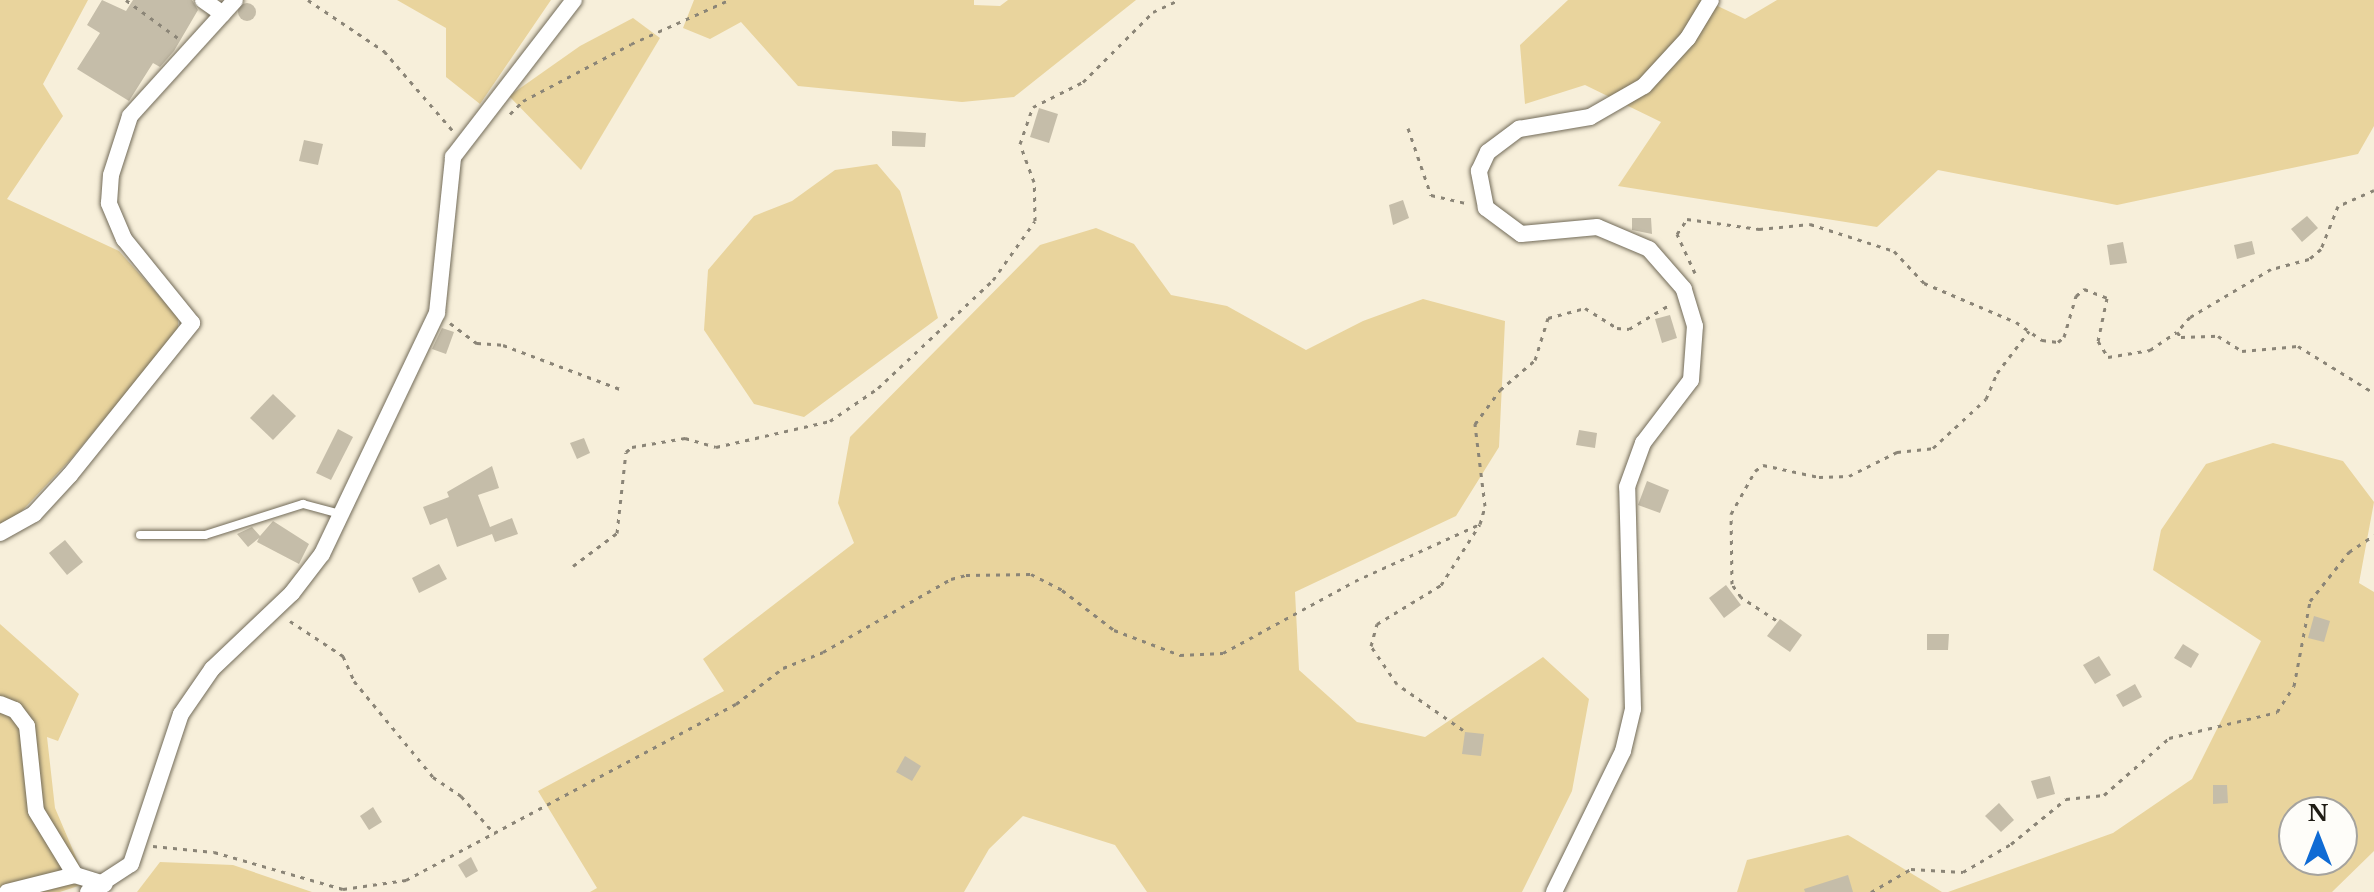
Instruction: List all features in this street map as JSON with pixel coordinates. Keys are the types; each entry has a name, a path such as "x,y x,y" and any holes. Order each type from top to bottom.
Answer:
{"street":[{"path":"203,0 223,14"},
{"path":"0,533 34,514 70,475 192,323 147,261 124,239 109,203 111,175 130,116 235,0"},
{"path":"88,892 105,884 131,864 181,714 212,669 274,609 322,554 437,313 449,171 463,140 574,0"},
{"path":"1554,892 1623,751 1633,709 1627,487 1643,443 1691,380 1696,334 1693,289 1621,233 1597,227 1521,234 1486,208 1479,171 1500,138 1519,129 1590,117 1620,103 1665,68 1711,0"},
{"path":"0,704 15,710 27,726 36,811 75,875"},
{"path":"7,892 75,875 105,884"}],"lane":[{"path":"140,535 205,535 303,504 342,514"}],"path":[{"path":"126,0 192,48"},
{"path":"308,0 384,51 438,117 463,140"},
{"path":"504,121 523,101 729,0"},
{"path":"573,566 617,533 626,452 632,447 685,438 716,447 830,421 878,388 993,280 1035,221 1037,199 1020,144 1033,107 1092,75 1153,12 1179,0"},
{"path":"1408,128 1431,195 1486,208"},
{"path":"1463,730 1397,684 1371,646 1377,624 1441,585 1480,524 1485,506 1475,424 1500,390 1535,360 1544,322 1565,309 1585,308 1617,328 1629,329 1693,289 1677,234 1687,219 1759,229 1810,224 1894,251 1924,283 2029,331 2042,340 2058,342 2076,296 2093,289 2107,298 2098,341 2108,357 2150,350 2177,332 2190,317 2271,269 2309,259 2321,249 2338,206 2374,190"},
{"path":"437,313 477,343 503,345 620,389"},
{"path":"1776,620 1741,597 1732,584 1731,514 1755,471 1763,465 1849,476 1897,452 1933,448 1986,399 1997,373 2029,331"},
{"path":"2177,332 2181,337 2218,336 2242,351 2298,346 2374,393"},
{"path":"137,846 214,852 343,889 406,880 496,835 605,770 736,704 783,668 823,652 951,579 996,572 1031,574 1062,590 1114,630 1180,655 1211,657 1355,581 1480,524"},
{"path":"1871,892 1911,869 1963,872 2011,844 2066,799 2104,795 2169,738 2277,712 2294,686 2310,601 2349,552 2374,535"},
{"path":"274,609 343,656 354,681 433,777 461,796 496,835"}],"shaded area":[{"path":"0,0 88,0 43,84 63,116 7,199 119,251 178,317 178,331 70,460 19,514 0,524"},
{"path":"397,0 551,0 480,104 446,77 446,28"},
{"path":"694,0 974,0 974,5 1000,6 1008,0 1136,0 1014,97 962,102 798,86 741,22 710,39 683,28"},
{"path":"1568,0 1705,0 1745,19 1777,0 2374,0 2374,126 2358,154 2117,205 1938,170 1877,227 1618,186 1661,122 1585,85 1525,104 1520,45"},
{"path":"633,18 660,38 581,170 509,96 580,46"},
{"path":"877,164 900,191 938,318 804,417 754,404 704,330 708,270 754,216 792,201 835,170"},
{"path":"1096,228 1134,244 1171,295 1227,306 1306,350 1363,321 1423,299 1505,321 1499,447 1456,516 1295,592 1299,670 1357,722 1425,737 1543,657 1589,699 1572,791 1522,892 1147,892 1115,845 1023,816 989,849 964,892 590,892 597,888 538,791 724,691 703,659 854,543 838,503 850,437 1040,245"},
{"path":"2273,443 2343,461 2374,502 2359,583 2374,592 2374,851 2358,867 2358,796 2278,796 2278,876 2348,876 2332,892 1948,892 2113,833 2192,779 2261,641 2153,570 2161,530 2206,464"},
{"path":"0,624 79,694 58,741 47,737 55,808 87,883 60,892 0,892"},
{"path":"1848,835 1942,892 1737,892 1747,860"},
{"path":"160,862 233,865 312,892 137,892"}],"building":[{"path":"102,0 126,11 133,0 192,0 198,10 174,51 160,67 153,63 129,101 77,69 100,33 87,25"},
{"path":"247,3 256,12 247,21 238,12"},
{"path":"1039,108 1058,114 1049,143 1030,137"},
{"path":"892,131 926,133 925,147 892,146"},
{"path":"304,140 323,144 318,165 299,161"},
{"path":"1403,200 1409,218 1393,225 1389,205"},
{"path":"2307,216 2318,228 2302,242 2291,229"},
{"path":"1632,218 1651,218 1652,234 1632,230"},
{"path":"2252,241 2255,254 2237,259 2234,245"},
{"path":"2123,242 2127,263 2110,265 2107,245"},
{"path":"1670,315 1677,338 1662,343 1655,319"},
{"path":"442,328 454,332 446,354 432,349"},
{"path":"273,394 296,416 273,440 250,418"},
{"path":"338,429 353,437 331,480 316,473"},
{"path":"1579,430 1597,433 1595,448 1576,445"},
{"path":"584,438 590,453 577,459 570,443"},
{"path":"492,466 499,488 478,495 490,527 512,518 518,534 495,542 492,534 457,547 447,518 430,525 423,507 449,497 447,492"},
{"path":"1647,481 1669,490 1660,513 1638,505"},
{"path":"273,521 309,544 299,564 257,542 259,538 248,547 237,534 252,527 260,536"},
{"path":"65,540 83,562 67,575 49,553"},
{"path":"439,564 447,579 419,593 412,578"},
{"path":"1726,585 1741,605 1724,618 1709,598"},
{"path":"2314,616 2330,621 2324,642 2308,638"},
{"path":"1780,619 1802,635 1790,652 1767,636"},
{"path":"1927,634 1949,634 1948,650 1927,650"},
{"path":"2183,644 2199,654 2191,668 2174,658"},
{"path":"2099,656 2111,675 2095,684 2083,665"},
{"path":"2135,684 2142,697 2123,707 2116,695"},
{"path":"1465,732 1484,734 1481,756 1462,754"},
{"path":"905,756 921,766 912,781 896,772"},
{"path":"2050,776 2055,794 2037,799 2031,781"},
{"path":"2213,785 2227,785 2228,803 2213,804"},
{"path":"1999,803 2014,820 2001,832 1985,816"},
{"path":"373,807 382,822 369,830 360,816"},
{"path":"471,857 478,871 466,878 458,865"},
{"path":"1848,875 1853,892 1805,892 1804,889"}]}
